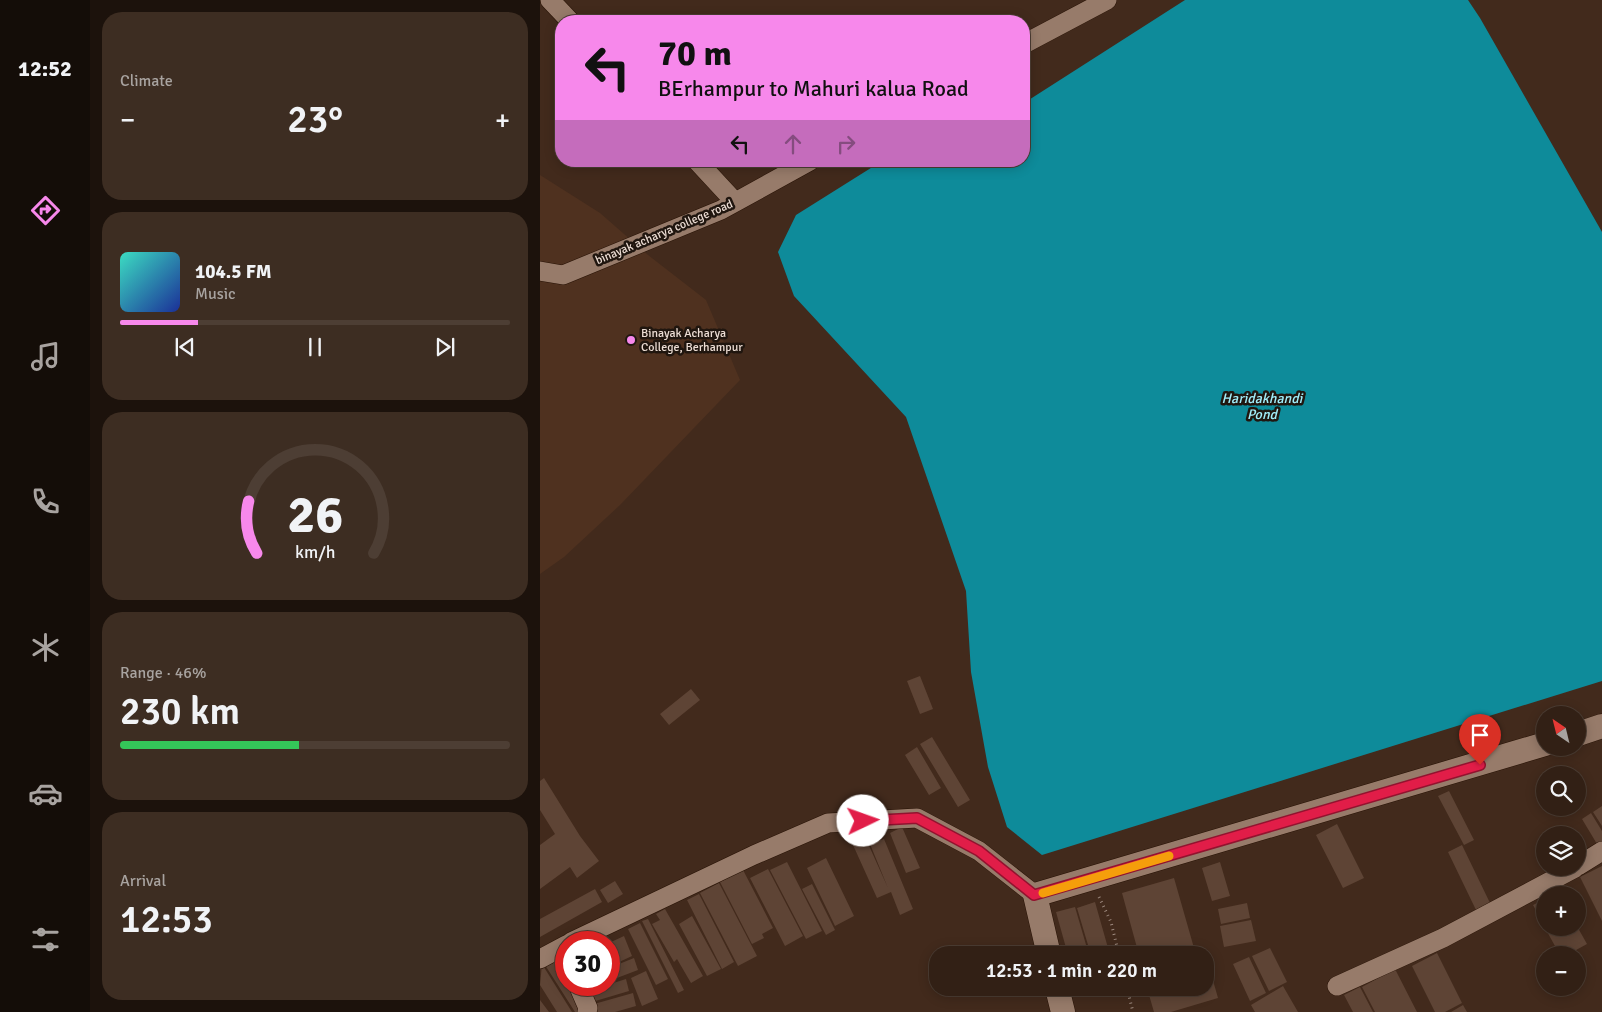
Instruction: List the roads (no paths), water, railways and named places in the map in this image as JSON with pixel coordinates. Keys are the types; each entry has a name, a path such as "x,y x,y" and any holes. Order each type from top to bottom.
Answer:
{"street":[{"path":"550,0 564,15"},
{"path":"1030,41 1107,0"},
{"path":"703,167 735,202"},
{"name":"binayak acharya college road","path":"540,271 563,275 735,202 799,167"},
{"path":"1586,731 1602,726"},
{"path":"1034,895 1536,747"},
{"path":"594,931 754,855 828,823 917,818 979,851 1034,895 1047,946"},
{"path":"1586,861 1602,851"},
{"path":"1338,986 1443,938 1559,876"},
{"path":"540,959 555,951"},
{"path":"583,996 588,1008 587,1012"},
{"path":"1059,996 1063,1012"}],"water":[{"name":"Haridakhandi Pond","path":"1185,0 1468,0 1602,232 1602,681 1042,855 1007,827 988,767 971,672 966,591 906,417 794,296 778,252 796,215 872,167 1030,167 1030,99"}],"place":[{"name":"Binayak Acharya College, Berhampur","path":"631,340"}]}
